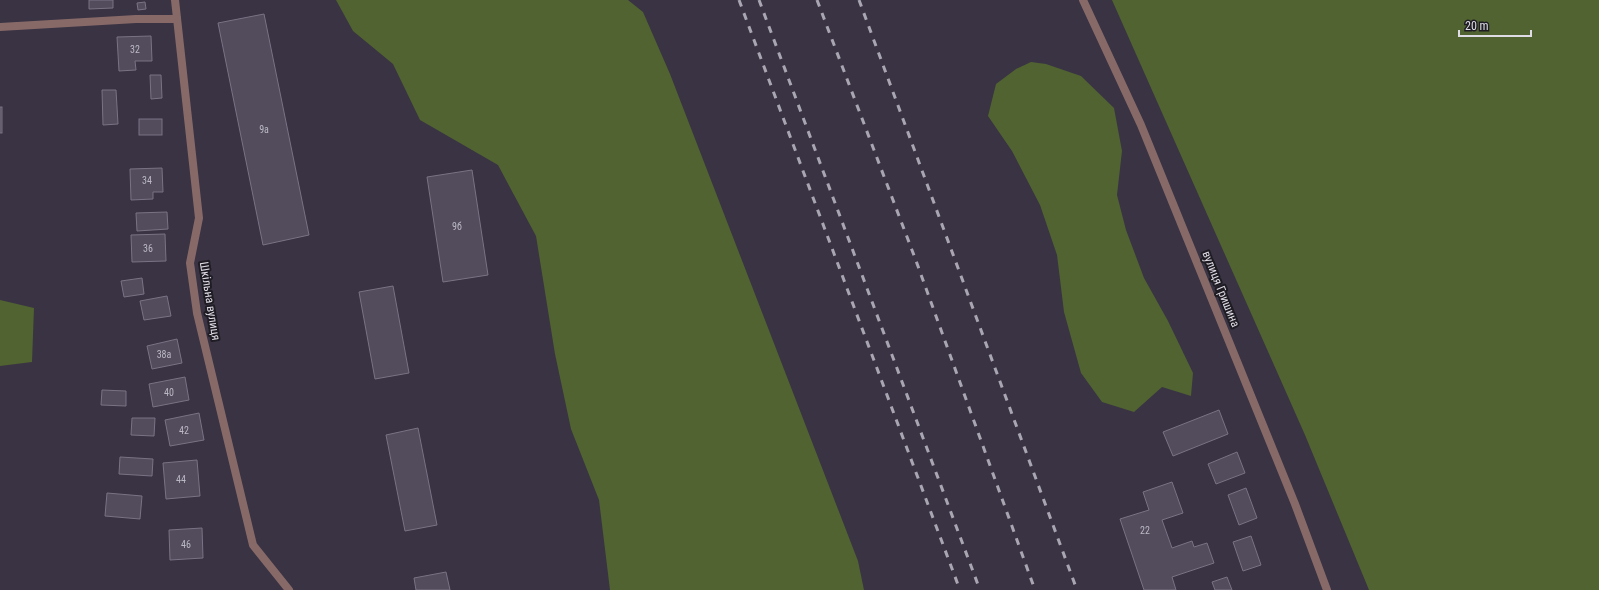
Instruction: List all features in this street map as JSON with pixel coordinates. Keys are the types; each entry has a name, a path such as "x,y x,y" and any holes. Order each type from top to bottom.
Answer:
{"street":[{"name":"Шкільна вулиця","path":"175,0 199,218 190,262 197,313 253,545 289,590"},
{"name":"вулиця Гришина","path":"1083,0 1141,125 1295,504 1327,590"},
{"path":"0,27 136,19 177,19"}],"green space":[{"path":"336,0 628,0 643,12 670,74 858,561 864,590 610,590 599,500 571,429 555,354 536,236 498,165 420,120 393,64 353,31"},
{"path":"1112,0 1599,0 1599,590 1369,590 1305,435"},
{"path":"1031,62 1046,64 1081,76 1114,108 1122,151 1117,195 1126,230 1144,278 1168,321 1193,373 1191,396 1162,387 1134,412 1102,402 1081,373 1064,312 1057,255 1040,205 1012,151 988,116 996,84 1016,69"},
{"path":"0,300 34,308 32,362 0,366"}],"building":[{"path":"89,0 113,0 113,8 89,9"},
{"path":"145,2 146,9 138,10 137,3"},
{"path":"264,14 309,235 263,245 218,23"},
{"path":"151,36 152,61 135,61 136,70 119,71 117,37"},
{"path":"150,75 161,75 162,98 151,99"},
{"path":"102,90 116,90 118,124 103,125"},
{"path":"0,107 2,107 2,133 0,133"},
{"path":"139,119 162,119 162,135 139,135"},
{"path":"162,168 163,192 153,192 153,199 131,200 130,169"},
{"path":"472,170 488,275 443,282 427,177"},
{"path":"167,212 168,229 137,231 136,213"},
{"path":"165,234 166,261 132,262 131,235"},
{"path":"142,278 144,294 124,297 121,281"},
{"path":"393,286 409,373 375,379 359,292"},
{"path":"167,296 171,316 144,320 140,301"},
{"path":"177,339 182,363 152,369 147,346"},
{"path":"185,377 189,400 153,407 149,384"},
{"path":"102,390 126,391 126,406 101,405"},
{"path":"1219,410 1228,434 1173,456 1163,432"},
{"path":"199,413 204,440 170,446 165,420"},
{"path":"132,418 155,418 154,436 131,435"},
{"path":"418,428 437,525 405,531 386,435"},
{"path":"1237,452 1245,473 1216,484 1208,464"},
{"path":"120,457 153,459 152,476 119,474"},
{"path":"197,460 200,496 166,499 163,463"},
{"path":"1172,482 1183,513 1162,520 1172,548 1192,541 1194,547 1207,543 1214,563 1172,577 1176,590 1144,590 1120,519 1149,510 1143,492"},
{"path":"1246,488 1257,518 1239,525 1228,495"},
{"path":"107,493 142,496 140,519 105,516"},
{"path":"202,528 203,558 170,560 169,530"},
{"path":"1251,536 1261,565 1243,571 1233,542"},
{"path":"446,572 450,590 416,590 414,578"},
{"path":"1227,577 1232,590 1215,590 1212,582"}],"railway":[{"path":"739,0 960,590"},
{"path":"759,0 980,590"},
{"path":"817,0 915,258 1035,590"},
{"path":"859,0 1077,590"}]}
